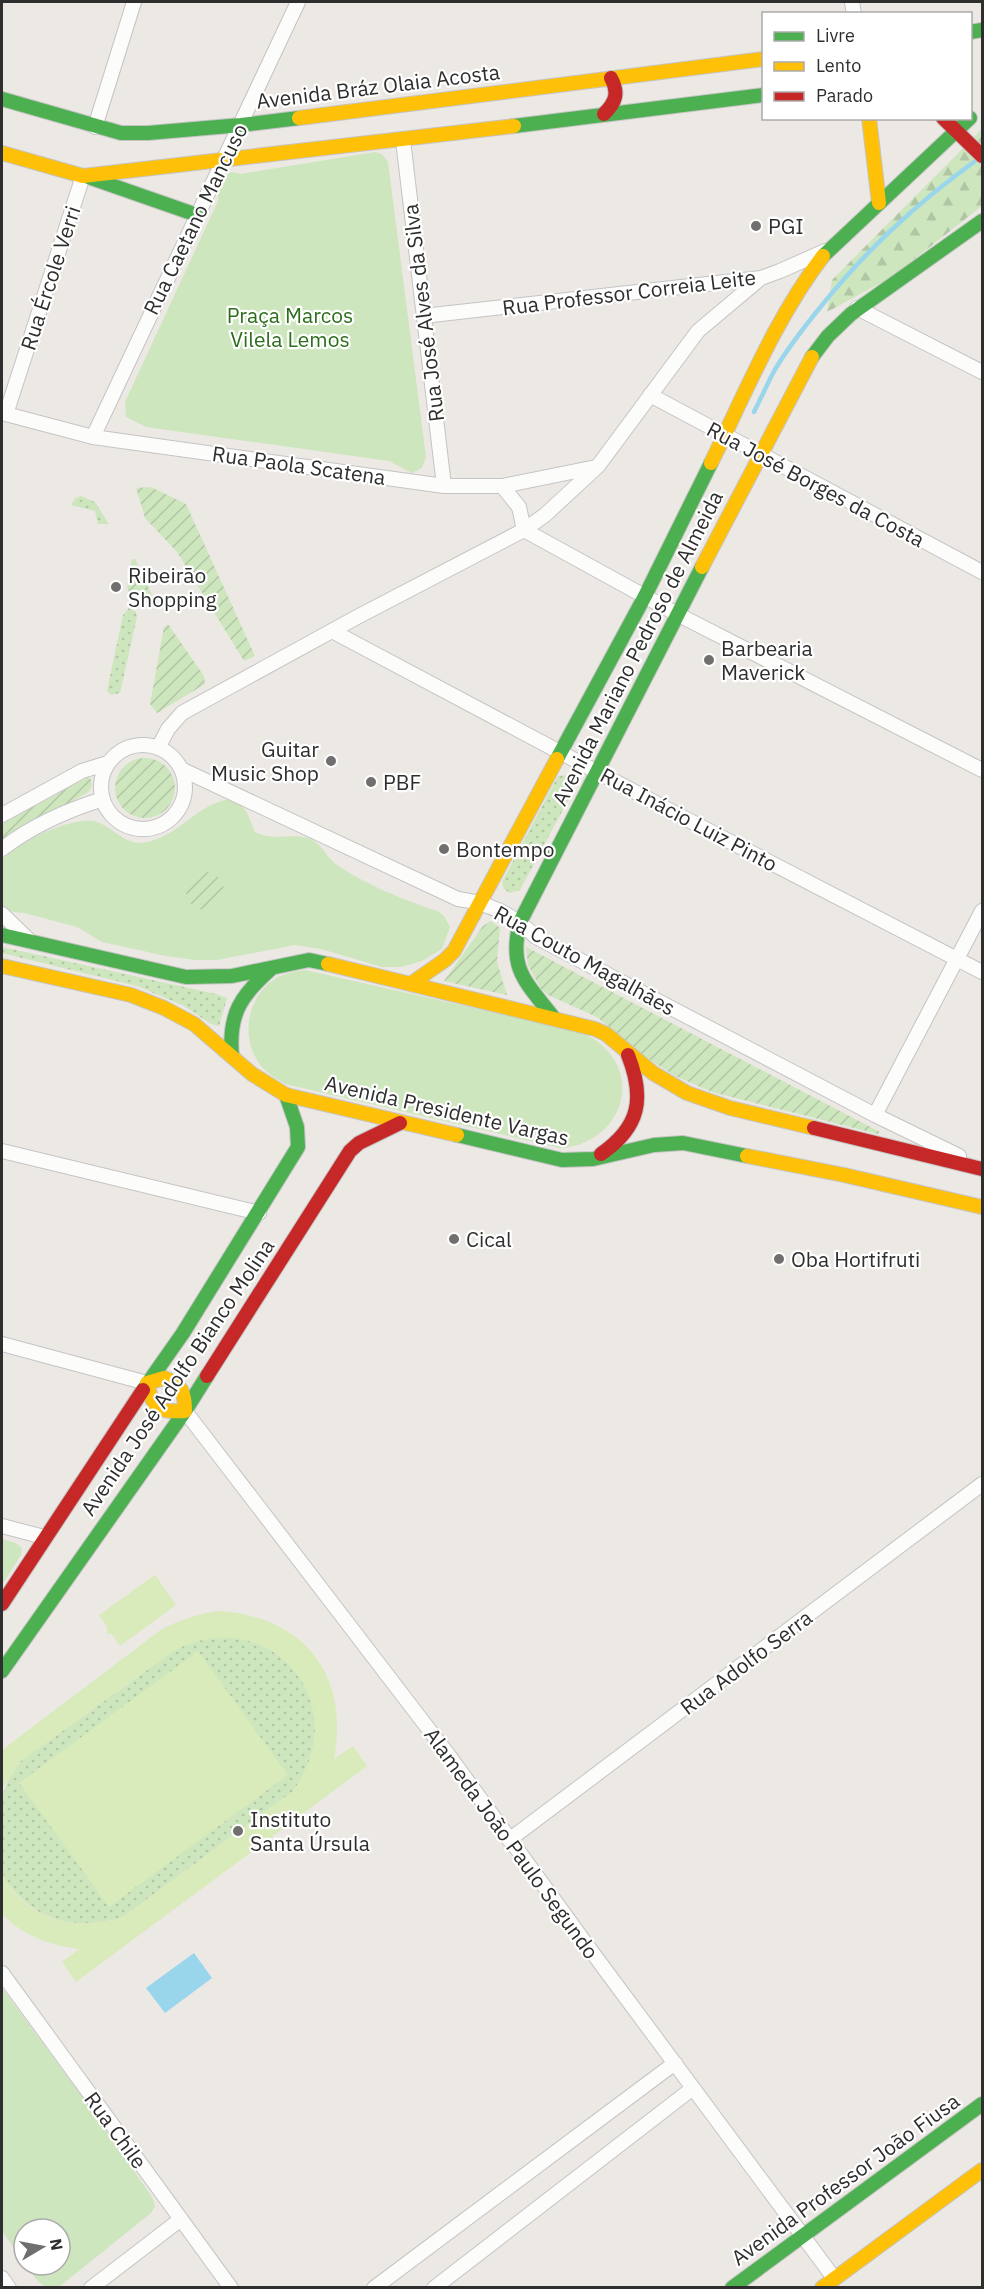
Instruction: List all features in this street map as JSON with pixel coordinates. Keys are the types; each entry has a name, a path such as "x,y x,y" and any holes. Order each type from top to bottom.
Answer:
{"main road":[{"name":"Avenida Bráz Olaia Acosta","path":"2,99 121,134 148,133 241,125 762,59"},
{"path":"604,114 616,99 617,93 611,78"},
{"path":"83,176 403,140 762,95"},
{"path":"869,120 879,203"},
{"path":"945,120 978,152"},
{"name":"Avenida Mariano Pedroso de Almeida","path":"412,983 454,951 645,596 776,332 811,272 829,249 968,120"},
{"path":"2,153 83,176 197,214"},
{"name":"Avenida Mariano Pedroso de Almeida","path":"553,1017 532,990 516,960 514,948 520,922 760,455 820,344 831,330 856,308 982,221"},
{"path":"2,935 186,977 232,976 309,960 412,983 595,1029 606,1034 653,1073 687,1092 730,1107 982,1168"},
{"name":"Avenida Presidente Vargas","path":"2,966 131,995 164,1008 194,1024 252,1074 286,1095 545,1157 571,1161 593,1159 667,1143 696,1144 982,1208"},
{"path":"232,1056 231,1029 238,1004 246,992 275,966"},
{"path":"593,1159 618,1143 631,1126 640,1093 639,1084 627,1053"},
{"name":"Avenida José Adolfo Bianco Molina","path":"2,1604 44,1537 183,1333 298,1147 300,1138 286,1095"},
{"name":"Avenida José Adolfo Bianco Molina","path":"2,1669 184,1411 350,1151 359,1143 400,1123"},
{"path":"164,1378 177,1382 185,1392 184,1411 171,1413 158,1409 149,1399 147,1383 164,1378"},
{"name":"Avenida Professor João Fiusa","path":"732,2288 982,2104"},
{"path":"822,2288 982,2170"}],"street":[{"path":"96,128 134,2"},
{"name":"Rua Caetano Mancuso","path":"93,437 298,2"},
{"name":"Rua José Alves da Silva","path":"403,140 444,486"},
{"name":"Rua Ércole Verri","path":"4,414 83,176"},
{"name":"Rua Professor Correia Leite","path":"423,316 761,278 829,249"},
{"path":"158,748 168,729 182,713 524,530 545,515 598,466 698,331 761,278"},
{"path":"856,308 982,372"},
{"name":"Rua José Borges da Costa","path":"650,395 982,572"},
{"name":"Rua Paola Scatena","path":"4,414 93,437 444,486 502,486 598,466"},
{"path":"502,486 519,507 524,530 677,614 982,770"},
{"name":"Rua Inácio Luiz Pinto","path":"332,631 982,972"},
{"path":"145,745 158,748 175,760 181,769 185,783 184,797 179,809 170,820 158,827 144,830 131,828 118,822 109,812 101,787 103,774 108,763 115,756 131,746 145,745"},
{"path":"2,814 82,771 108,763"},
{"name":"Rua Couto Magalhães","path":"181,769 458,899 481,902 520,922 536,937 875,1115 982,1168"},
{"path":"2,849 16,839 75,809 103,799"},
{"path":"875,1115 982,910"},
{"path":"2,914 33,943"},
{"path":"2,1151 259,1213"},
{"path":"2,1344 147,1383"},
{"name":"Alameda João Paulo Segundo","path":"184,1411 450,1758 834,2278"},
{"name":"Rua Adolfo Serra","path":"509,1840 982,1484"},
{"path":"2,1526 44,1537"},
{"name":"Rua Chile","path":"2,1973 231,2288"},
{"path":"374,2288 675,2063"},
{"path":"434,2288 693,2088"},
{"path":"91,2288 181,2219"},
{"path":"2,2278 9,2288"}],"green space":[{"path":"982,129 982,206 890,278 827,312 832,280"},
{"name":"Praça Marcos Vilela Lemos","path":"375,152 382,154 388,162 426,457 422,468 412,473 389,461 146,427 126,417 125,402 218,201 218,185 226,174 233,172 241,174"},
{"path":"151,487 186,504 255,656 244,661 177,552 145,518 136,488"},
{"path":"81,496 95,502 109,524 98,524 95,511 71,505 75,498"},
{"path":"132,559 135,559 153,597 153,602 130,595 127,587"},
{"path":"129,608 136,612 137,617 120,693 111,695 107,691 123,615"},
{"path":"168,624 204,676 205,684 157,713 150,704 164,627"},
{"path":"139,758 151,758 162,763 170,771 175,788 173,800 162,813 151,818 139,818 128,813 120,805 115,794 115,782 120,771 128,763"},
{"path":"566,775 572,778 574,789 520,890 510,893 504,889 502,882 558,776"},
{"path":"86,778 90,778 92,784 87,793 2,840 2,824"},
{"path":"232,799 244,809 255,832 269,836 296,836 310,839 318,844 333,862 359,879 413,903 438,911 450,927 442,949 422,961 401,967 382,967 321,949 295,945 217,960 195,960 102,942 77,927 24,913 7,911 2,907 2,860 19,845 32,838 61,826 87,821 97,822 132,842 147,842 160,838 209,806"},
{"path":"205,872 218,878 224,891 218,904 205,910 192,904 186,891 192,878"},
{"path":"491,921 500,928 497,962 507,995 444,981 483,926"},
{"path":"2,947 227,998 219,1026 211,1024 184,1006 137,986 2,953"},
{"path":"526,947 880,1132 878,1134 712,1092 675,1076 641,1054 597,1017 548,995 541,989 528,965"},
{"path":"305,970 577,1031 602,1045 616,1064 622,1080 622,1097 617,1112 607,1126 594,1137 578,1145 560,1148 285,1084 265,1070 255,1056 250,1044 249,1019 253,1006 267,985 278,977"},
{"path":"2,1539 16,1543 22,1548 21,1555 2,1585"},
{"path":"155,1575 176,1605 120,1646 112,1634 107,1634 107,1627 99,1615"},
{"path":"218,1611 248,1615 275,1624 297,1638 314,1655 327,1677 335,1701 337,1729 334,1759 353,1746 367,1766 76,1982 62,1962 79,1949 57,1945 28,1934 2,1914 2,1872 24,1902 38,1912 53,1918 87,1923 105,1922 123,1917 293,1791 310,1758 315,1726 309,1696 294,1670 271,1650 243,1639 210,1638 175,1650 21,1761 2,1788 2,1750 162,1629 189,1618"},
{"path":"219,1636 248,1641 273,1652 293,1668 306,1689 314,1713 314,1739 308,1765 293,1791 123,1917 94,1923 66,1922 40,1912 28,1904 8,1883 1,1866 2,1799 9,1779 21,1761 175,1650 189,1643"},
{"path":"198,1651 288,1775 109,1907 19,1783"},
{"path":"2,1988 97,2117 152,2197 155,2206 151,2213 72,2277 72,2217 12,2217 12,2245 2,2231"},
{"path":"35,2277 71,2277 59,2287 43,2285"}],"water":[{"path":"194,1953 212,1978 165,2013 146,1988"}],"waterway":[{"path":"754,412 786,352 832,292 890,231 932,194 978,159"}],"traffic: fast":[{"path":"972,32 982,30"},
{"path":"514,126 762,95"},
{"path":"2,99 121,133 148,133 299,118"},
{"path":"823,256 968,120"},
{"path":"88,177 197,215"},
{"path":"812,357 828,336 851,314 982,221"},
{"path":"557,759 645,596 711,463"},
{"path":"553,1017 528,984 518,963 516,952 520,922 702,567"},
{"path":"2,935 186,977 232,976 309,960 328,964"},
{"path":"232,1056 232,1028 239,1006 252,987 272,968"},
{"path":"143,1390 183,1333 298,1147 297,1127 286,1095"},
{"path":"457,1135 562,1160 593,1159 654,1145 683,1143 747,1156"},
{"path":"2,1671 185,1411 207,1376"},
{"path":"732,2288 982,2104"}],"traffic: slow":[{"path":"299,118 762,59"},
{"path":"869,120 879,203"},
{"path":"2,153 83,176 514,126"},
{"path":"711,463 790,304 823,256"},
{"path":"702,567 812,357"},
{"path":"412,983 454,951 557,759"},
{"path":"328,964 595,1029 606,1034 653,1073 687,1093 730,1108 814,1128"},
{"path":"2,966 131,995 164,1008 194,1024 252,1074 286,1095 457,1135"},
{"path":"747,1156 844,1175 982,1207"},
{"path":"164,1378 179,1386 184,1399 185,1411 163,1410 155,1403 147,1383 164,1378"},
{"path":"822,2288 982,2170"}],"traffic: jam":[{"path":"604,114 615,97 615,88 611,78"},
{"path":"945,120 982,156"},
{"path":"601,1154 624,1133 636,1110 636,1085 628,1055"},
{"path":"207,1376 350,1151 359,1143 400,1123"},
{"path":"814,1128 982,1169"},
{"path":"2,1604 143,1390"}],"place":[{"name":"PGI","path":"756,226"},
{"name":"Ribeirão Shopping","path":"116,587"},
{"name":"Barbearia Maverick","path":"709,660"},
{"name":"Guitar Music Shop","path":"331,761"},
{"name":"PBF","path":"371,782"},
{"name":"Bontempo","path":"444,849"},
{"name":"Cical","path":"454,1239"},
{"name":"Oba Hortifruti","path":"779,1259"},
{"name":"Instituto Santa Úrsula","path":"238,1831"}]}
